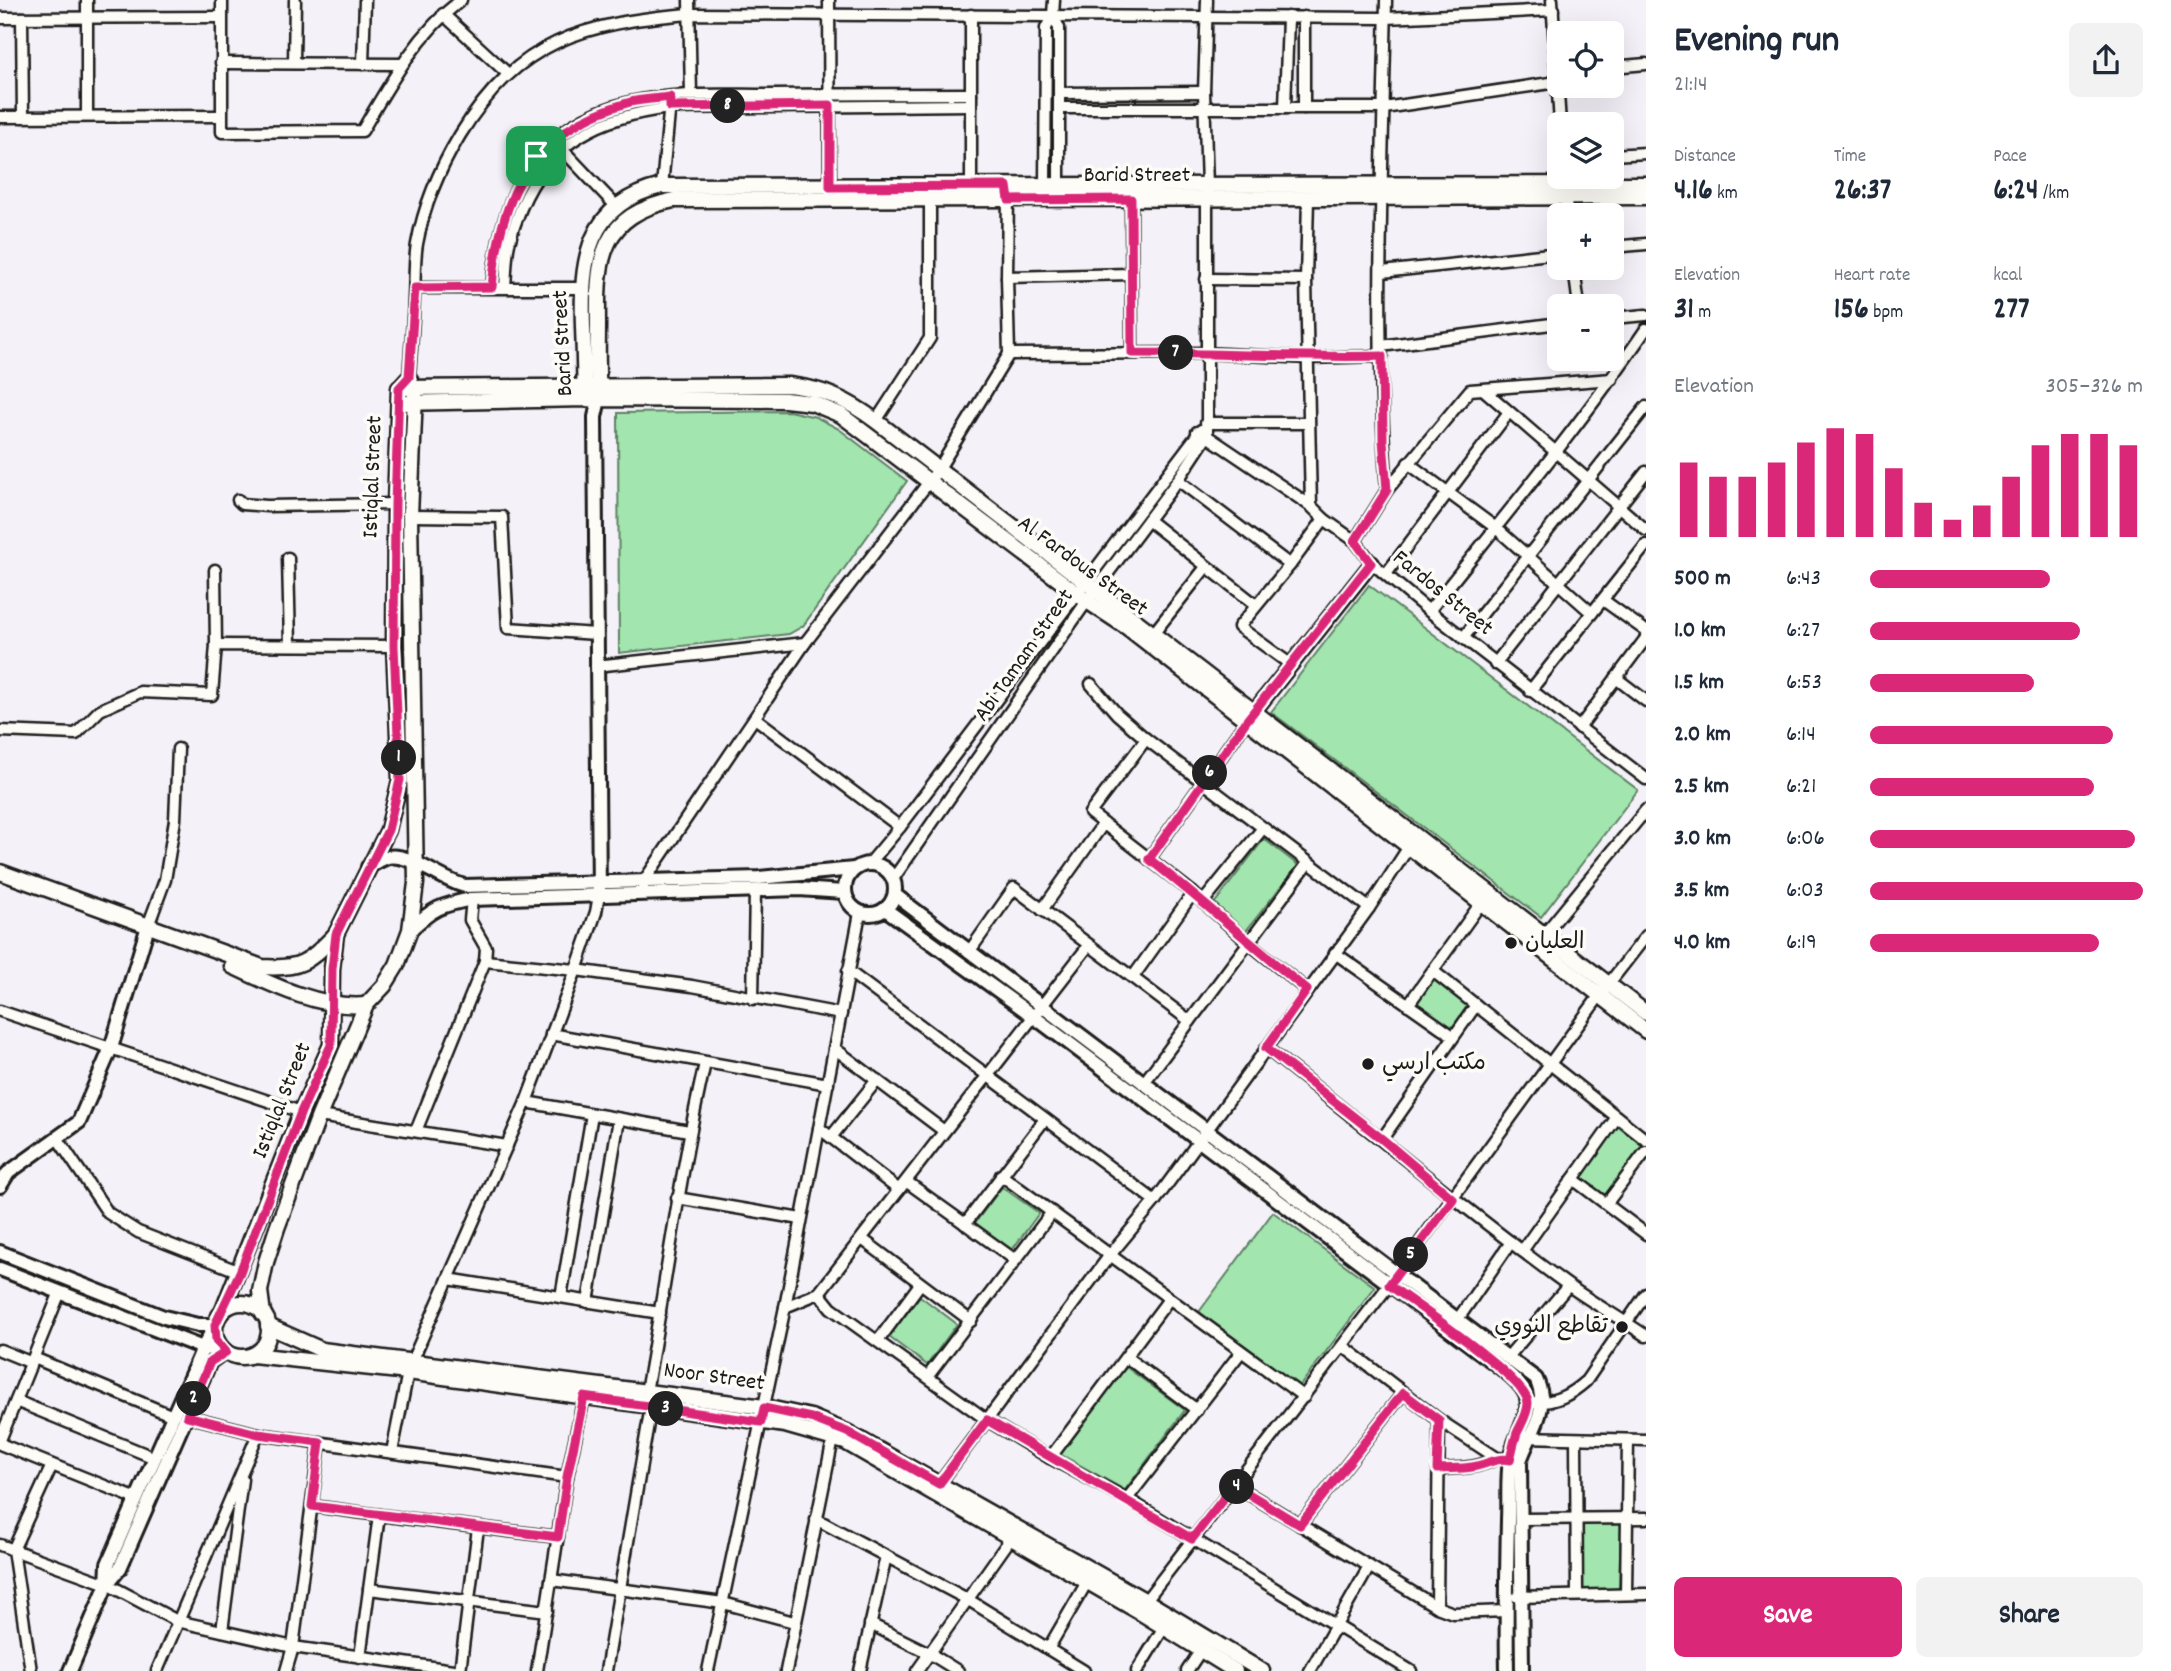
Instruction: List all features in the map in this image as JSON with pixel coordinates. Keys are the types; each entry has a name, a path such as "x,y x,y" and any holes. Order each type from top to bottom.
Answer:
{"main road":[{"name":"Barid Street","path":"1624,185 1646,184"},
{"name":"Barid Street","path":"592,392 583,288 589,246 602,222 616,206 645,190 830,194 930,200 1052,186 1308,199 1382,192"},
{"name":"Barid Street","path":"830,194 971,187 1008,193 1131,199 1207,192 1382,192 1547,187"},
{"name":"Barid Street","path":"1586,189 1646,197"},
{"name":"Barid Street","path":"592,392 599,268 606,245 615,232 638,210 670,191"},
{"name":"Al Fardous Street","path":"592,392 803,387 839,397 876,421 938,470 1128,628 1251,715"},
{"name":"Al Fardous Street","path":"399,403 410,389 592,392 785,400 812,403 841,415 928,482 1153,634 1251,715 1604,990 1646,1031"},
{"name":"Istiqlal Street","path":"266,1320 260,1290 265,1262 319,1116 366,1005 397,965 410,930 416,883 410,389"},
{"name":"Istiqlal Street","path":"223,1310 301,1112 331,1045 332,969 336,934 388,830 400,780 394,646 399,403"},
{"name":"Al Fardous Street","path":"1413,840 1481,903 1540,940"},
{"path":"0,872 262,967 288,969 314,956 336,934"},
{"path":"185,939 282,989 349,1006 366,1005"},
{"name":"Al Fardous Street","path":"1604,990 1646,1013"},
{"path":"249,1304 266,1320 265,1343 253,1354 239,1357 226,1352 216,1340 215,1325 223,1310 231,1306 249,1304"},
{"name":"Noor Street","path":"266,1320 323,1350 410,1367 651,1406 811,1418 847,1432 1142,1606 1262,1671"},
{"name":"Noor Street","path":"253,1354 410,1367 646,1392 762,1415 785,1425 845,1442 1087,1582 1142,1606 1164,1627 1235,1671"}],"street":[{"path":"87,0 87,116"},
{"path":"222,0 222,132 362,131 401,64 443,14 461,0"},
{"path":"294,63 295,0"},
{"path":"362,64 365,0"},
{"path":"689,0 691,96"},
{"path":"829,0 830,194"},
{"path":"1052,186 1046,28 1053,15 1054,0"},
{"path":"1204,429 1207,0"},
{"path":"1386,0 1382,351 1383,440 1387,490"},
{"path":"410,389 416,246 434,184 465,127 507,73 532,54 573,36 628,21 690,14 1385,18 1553,5"},
{"path":"443,14 507,73"},
{"path":"971,15 971,187"},
{"path":"1052,186 1059,108 1059,28 1053,15"},
{"path":"0,18 221,17"},
{"path":"1285,108 1288,17"},
{"path":"1304,17 1304,108"},
{"path":"22,18 23,117"},
{"path":"222,63 401,64"},
{"path":"1624,66 1646,64"},
{"path":"1059,108 1384,108 1547,77"},
{"path":"1059,93 1205,92"},
{"path":"492,287 500,230 519,184 536,156 560,133 595,115 630,102 830,100 971,94"},
{"path":"505,287 508,248 517,217 539,174 561,148 593,128 616,119 691,96 971,105"},
{"path":"670,102 670,191"},
{"path":"0,117 220,116"},
{"path":"561,148 616,206"},
{"path":"1624,154 1646,153"},
{"path":"643,887 806,643 938,470 1009,354 1008,193"},
{"path":"1131,199 1132,353"},
{"path":"1308,199 1306,280 1311,506"},
{"path":"876,421 930,338 930,200"},
{"path":"1624,246 1646,244"},
{"path":"1382,272 1547,254"},
{"path":"1007,277 1130,274"},
{"path":"1206,279 1306,280"},
{"path":"415,288 583,288"},
{"path":"1624,317 1646,315"},
{"path":"1009,354 1205,353 1308,358 1382,351 1547,325"},
{"path":"1429,611 1556,453 1646,329"},
{"path":"1355,541 1387,490 1470,390 1612,379"},
{"path":"1484,390 1646,530"},
{"name":"Barid Street","path":"592,392 595,417 599,895"},
{"path":"1463,638 1646,407"},
{"path":"1386,574 1509,412"},
{"path":"1204,429 1308,423"},
{"path":"1204,429 1355,541 1371,563"},
{"name":"Abi Tamam Street","path":"893,879 1086,591 1178,480 1204,429"},
{"name":"Abi Tamam Street","path":"870,863 1086,591 1204,429"},
{"path":"1408,463 1496,528 1592,614"},
{"path":"1495,664 1646,472"},
{"path":"1178,480 1290,565"},
{"path":"239,500 242,504 267,506 395,504"},
{"path":"410,516 502,517 508,628 596,634"},
{"path":"1290,664 1239,627 1324,519"},
{"path":"1147,520 1256,606"},
{"path":"1530,691 1644,553"},
{"path":"288,558 290,645"},
{"name":"Fardos Street","path":"1251,715 1371,563 1495,664 1646,779"},
{"path":"1153,634 1206,567"},
{"path":"0,731 76,734 100,710 140,692 212,695 216,645 215,570"},
{"path":"1603,600 1646,631"},
{"path":"1579,728 1646,638"},
{"path":"596,666 806,643"},
{"path":"216,645 394,646"},
{"path":"1616,678 1646,701"},
{"path":"1091,684 1117,714 1146,739 1369,908"},
{"path":"1149,859 1251,715"},
{"path":"755,718 900,827"},
{"path":"1146,739 1090,813 1193,893 1307,990"},
{"path":"0,1186 8,1173 79,1122 111,1048 148,926 165,880 175,820 178,749"},
{"path":"1540,940 1646,810"},
{"path":"1042,910 1103,824"},
{"path":"1203,902 1263,828"},
{"path":"939,1484 1110,1255 1155,1202 1369,908 1413,840"},
{"path":"368,867 390,857 402,857 454,884 465,886 599,881 643,887 844,892"},
{"path":"410,930 441,905 472,899 599,895 643,887 854,869 870,863 888,870 893,879 895,895 886,909 878,913 860,913 852,908 844,892 845,883 854,869"},
{"path":"1143,1084 1308,863"},
{"path":"969,952 1014,888 1190,1021"},
{"path":"753,999 755,891"},
{"path":"1133,977 1193,893"},
{"path":"392,1452 410,1367 526,1102 576,970 596,912 599,895"},
{"path":"895,895 969,952 1038,1012 1392,1280 1513,1378 1526,1394 1528,1403 1522,1436"},
{"path":"415,1131 485,961 486,948 470,920 472,899"},
{"path":"1408,1005 1481,903"},
{"path":"886,909 1143,1084 1202,1136"},
{"path":"708,1671 785,1307 860,913"},
{"path":"1142,1606 1343,1346 1646,936"},
{"path":"785,1307 819,1293 1088,945"},
{"path":"1335,953 1453,1036"},
{"path":"485,961 692,986 841,1014"},
{"path":"848,971 1155,1202"},
{"path":"1433,971 1646,1140"},
{"path":"1382,1139 1476,1005"},
{"path":"0,1011 301,1112"},
{"path":"551,1034 828,1084"},
{"path":"834,1048 944,1131"},
{"path":"1266,1048 1453,1199 1568,1286 1646,1336"},
{"path":"646,1392 689,1131 705,1063"},
{"path":"831,1137 877,1080"},
{"path":"526,1102 689,1131"},
{"path":"561,1297 592,1114"},
{"path":"319,1116 507,1146"},
{"path":"1522,1251 1617,1117"},
{"path":"588,1302 619,1119"},
{"path":"965,1224 1045,1119"},
{"path":"819,1128 899,1190"},
{"path":"58,1139 108,1213 138,1232 240,1272"},
{"path":"1607,1203 1646,1151"},
{"path":"1002,1175 1304,1397"},
{"path":"1573,1180 1646,1234"},
{"path":"907,1182 1014,1259"},
{"path":"677,1198 801,1219"},
{"path":"928,1376 1052,1212"},
{"path":"862,1239 971,1321"},
{"path":"1458,1320 1511,1242"},
{"path":"0,1252 164,1317 198,1325 215,1325 203,1348 180,1416 120,1568 107,1584 70,1671"},
{"path":"0,1269 203,1348 226,1352"},
{"path":"448,1279 660,1313"},
{"path":"1392,1280 1458,1320 1508,1357 1536,1379 1542,1392 1543,1403 1539,1420 1522,1436 1509,1459 1507,1671"},
{"path":"878,1341 920,1284"},
{"path":"1508,1357 1568,1286"},
{"path":"60,1292 0,1442 137,1499"},
{"path":"819,1293 831,1308 987,1420 1050,1458 1127,1499 1411,1671"},
{"path":"1528,1403 1558,1401 1586,1381 1646,1294"},
{"path":"1050,1458 1169,1300"},
{"path":"1343,1346 1439,1420 1509,1459 1521,1518 1522,1671"},
{"path":"0,1350 180,1416 258,1434 567,1477"},
{"path":"107,1584 108,1564 155,1458 210,1362 226,1352"},
{"path":"1127,1499 1241,1352"},
{"path":"1126,1357 1197,1410"},
{"path":"1300,1525 1403,1393"},
{"path":"537,1671 567,1477 584,1397"},
{"path":"16,1401 155,1458"},
{"path":"606,1671 651,1406"},
{"path":"1437,1607 1439,1420"},
{"path":"158,1671 258,1434"},
{"path":"1522,1436 1646,1440"},
{"path":"786,1671 833,1439"},
{"path":"1576,1439 1577,1595"},
{"path":"1626,1594 1628,1440"},
{"path":"286,1671 293,1647 320,1442"},
{"path":"1437,1469 1472,1467 1509,1459"},
{"path":"31,1671 13,1549 52,1465"},
{"path":"222,1631 244,1466"},
{"path":"1234,1485 1437,1607 1453,1613 1506,1612"},
{"path":"312,1506 558,1537"},
{"path":"360,1657 379,1515"},
{"path":"1521,1518 1646,1518"},
{"path":"816,1519 967,1600 1084,1671"},
{"path":"0,1545 107,1584 177,1621 293,1647 460,1671 478,1528"},
{"path":"917,1671 1011,1538"},
{"path":"860,1671 886,1556"},
{"path":"1310,1671 1369,1567"},
{"path":"551,1580 723,1603 794,1622"},
{"path":"1048,1649 1087,1582"},
{"path":"369,1589 547,1611"},
{"path":"1506,1596 1646,1594"},
{"path":"870,1624 929,1653 958,1671"},
{"path":"1137,1671 1164,1627"},
{"path":"1187,1671 1201,1650"}],"green space":[{"path":"789,411 816,417 839,429 907,481 803,626 789,634 619,653 618,413"},
{"path":"1369,585 1638,790 1541,917 1271,712"},
{"path":"1264,839 1298,865 1245,932 1214,904"},
{"path":"1433,979 1468,1006 1451,1029 1416,1005"},
{"path":"1619,1123 1644,1146 1606,1196 1580,1177"},
{"path":"1002,1187 1039,1213 1012,1250 975,1223"},
{"path":"1273,1212 1375,1287 1299,1387 1199,1312"},
{"path":"920,1296 957,1324 927,1365 889,1337"},
{"path":"1126,1367 1185,1410 1125,1490 1060,1454"},
{"path":"1621,1523 1619,1590 1581,1590 1581,1524"}],"place":[{"name":"العليان","path":"1511,943"},
{"name":"مكتب ارسي","path":"1368,1064"},
{"name":"تقاطع النووي","path":"1622,1327"}],"route":[{"path":"670,97 670,107 830,105 830,187 1007,186 1009,200 1131,199 1132,353 1308,358 1382,356 1383,440 1387,490 1355,541 1371,563 1247,720 1149,859 1307,990 1266,1048 1453,1199 1389,1285 1478,1350 1513,1378 1526,1394 1528,1403 1525,1417 1516,1436 1510,1460 1497,1458 1487,1464 1472,1467 1437,1469 1439,1420 1403,1393 1300,1525 1234,1485 1192,1539 987,1420 939,1484 847,1432 811,1418 764,1408 761,1422 584,1397 567,1477 558,1537 312,1506 320,1442 258,1434 187,1416 210,1362 226,1352 216,1340 215,1325 240,1272 301,1112 331,1045 332,969 336,934 388,830 400,780 394,646 395,504 399,388 409,377 415,288 492,287 500,230 519,184 536,156 560,133 595,115 630,102 670,97"}]}
